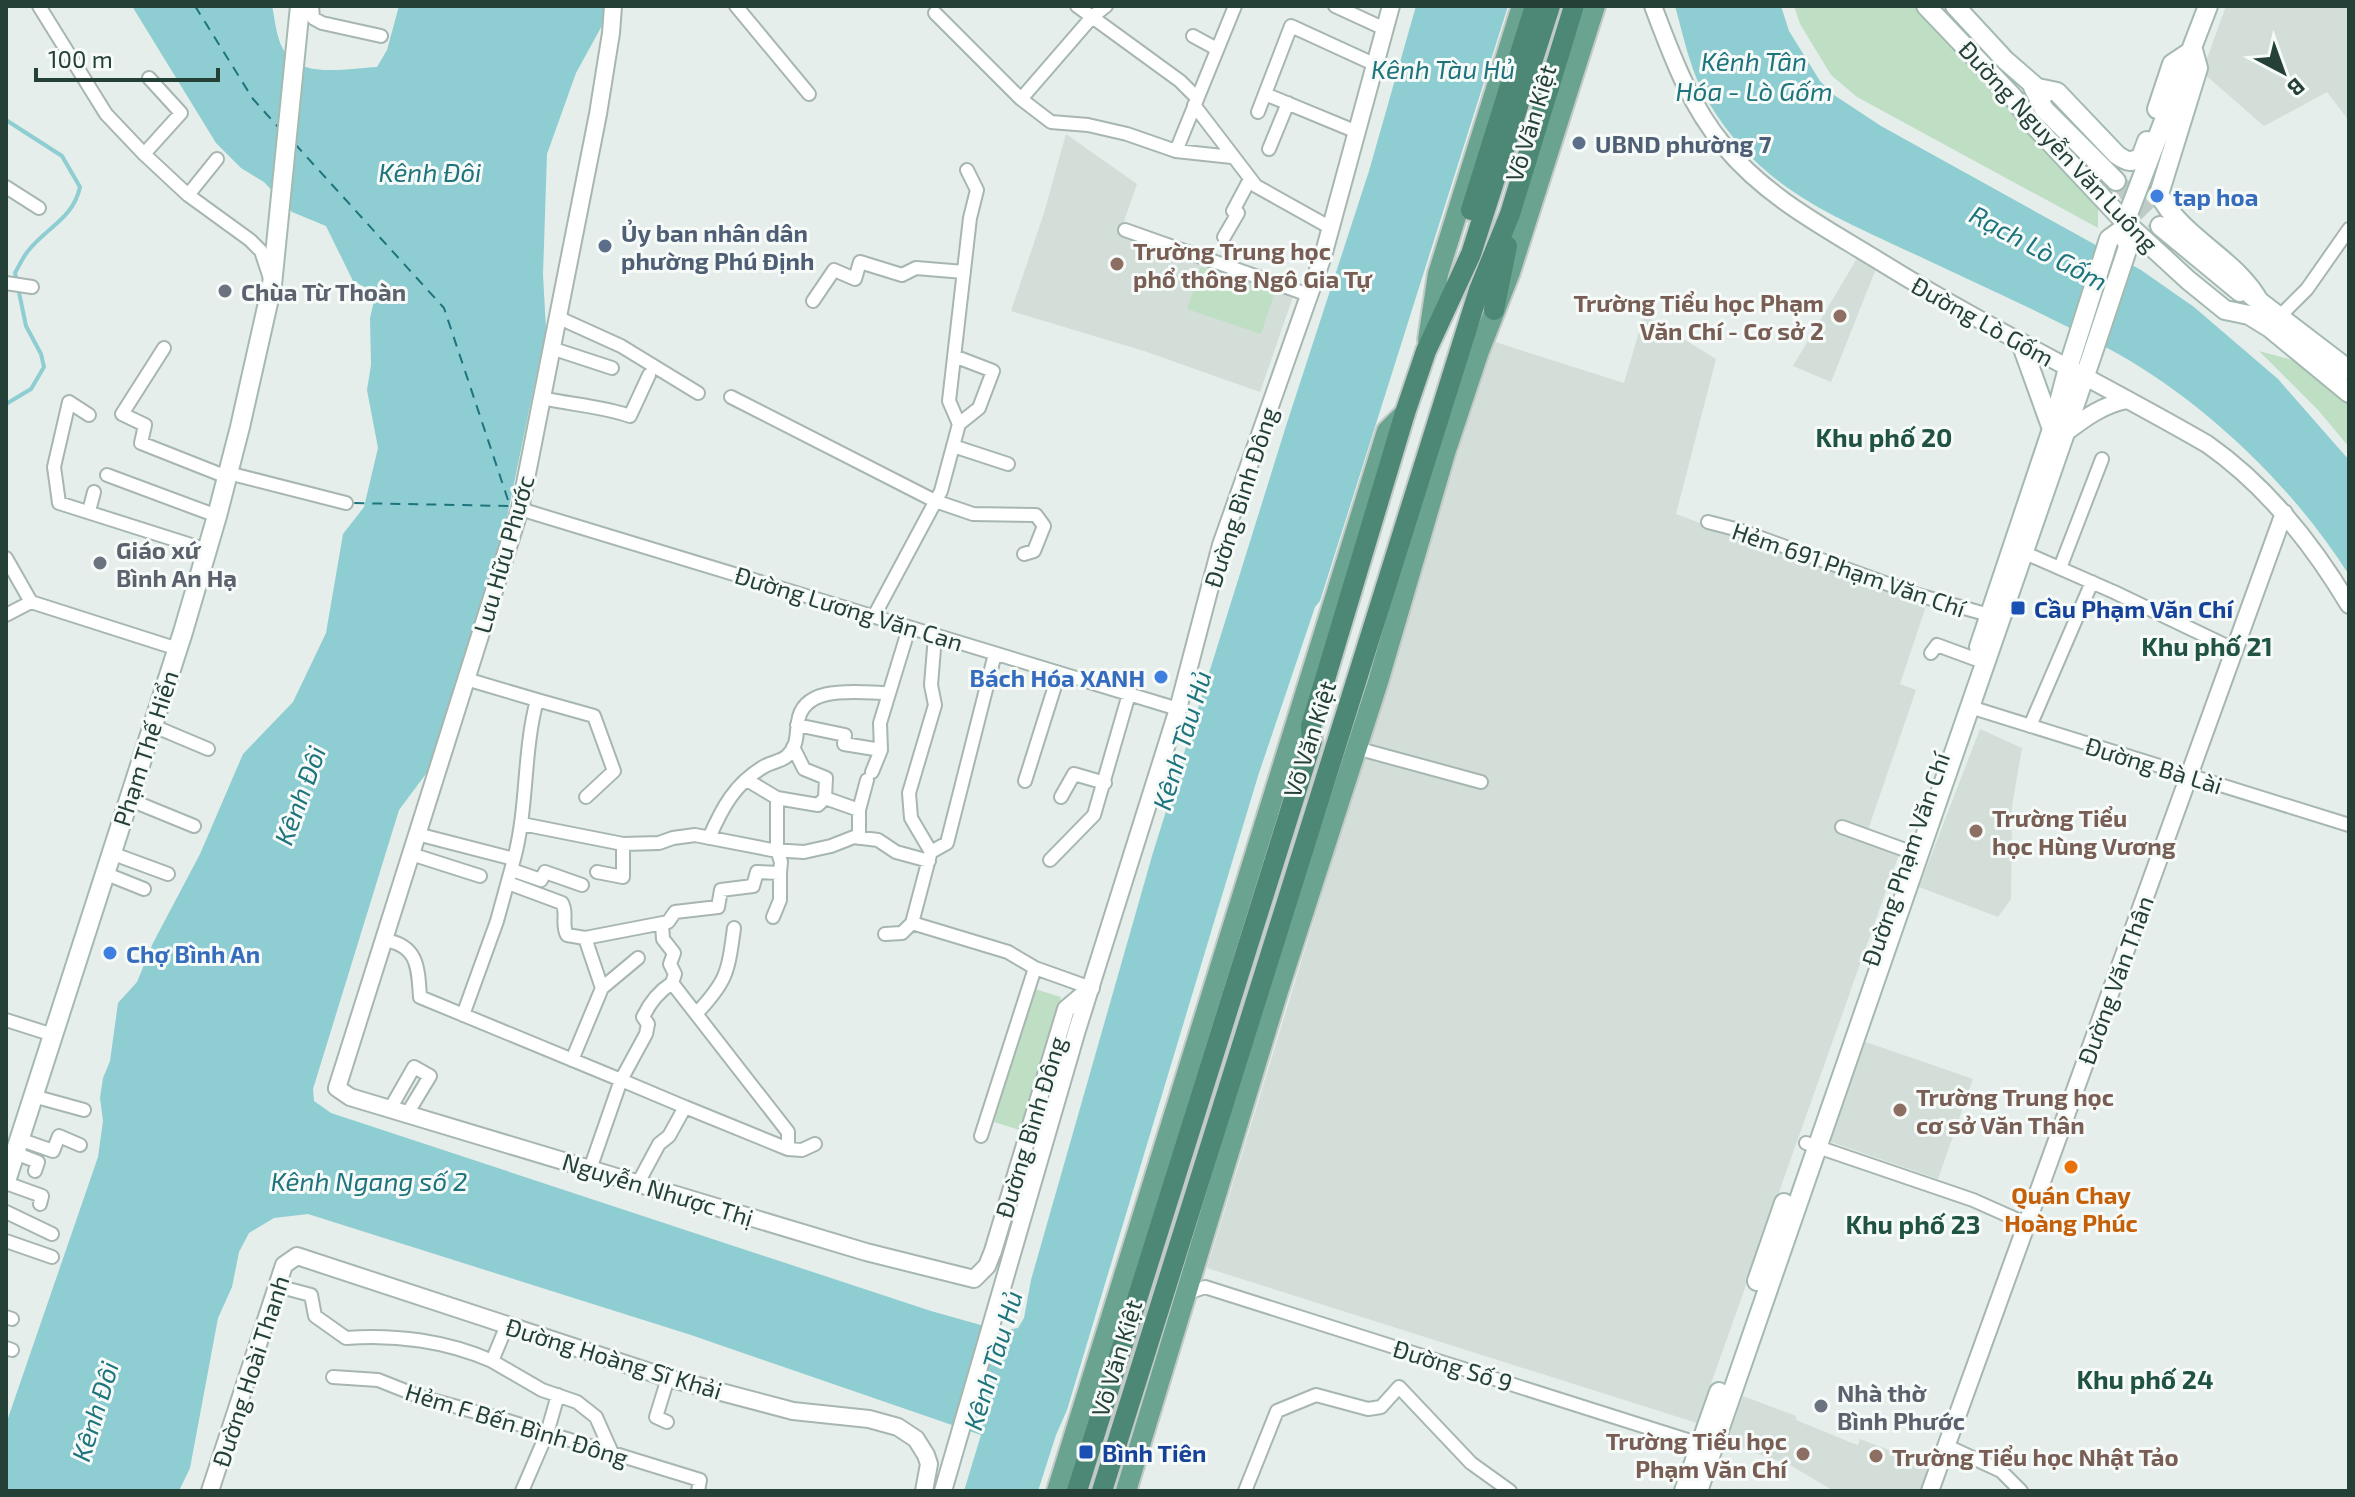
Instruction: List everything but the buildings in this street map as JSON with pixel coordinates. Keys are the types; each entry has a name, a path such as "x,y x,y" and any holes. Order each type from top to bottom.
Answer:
{"highway":[{"path":"1426,351 1535,6"},
{"name":"Võ Văn Kiệt","path":"1077,1491 1312,741 1311,726 1405,413 1426,351 1471,254 1550,6"},
{"name":"Võ Văn Kiệt","path":"1102,1491 1469,320 1510,214 1574,6"},
{"path":"1494,310 1509,235 1510,214"}],"main road":[{"path":"272,285 300,6"},
{"path":"1426,351 1438,274 1522,6"},
{"name":"Võ Văn Kiệt","path":"1126,1491 1446,450 1514,259 1595,6"},
{"name":"Đường Nguyễn Văn Luông","path":"1926,6 2013,97 2121,235 2188,280 2225,310 2255,309 2280,316 2347,381"},
{"name":"Đường Nguyễn Văn Luông","path":"1955,6 2033,87 2056,103 2270,328 2347,381"},
{"name":"Đường Phạm Văn Chí","path":"1812,1145 1908,851 2025,553 2079,363 2121,235 2208,6"},
{"path":"2033,87 2057,92 2117,155 2126,162 2133,162 2141,157 2172,64 2193,50 2198,68 2159,194 2191,233 2253,289 2255,309"},
{"path":"2013,97 2040,115 2112,185 2044,109 2033,87"},
{"path":"2156,229 2244,295 2255,309"},
{"name":"Phạm Thế Hiển","path":"6,1182 178,649 228,475 272,285"},
{"path":"2021,343 2059,431"},
{"name":"Võ Văn Kiệt","path":"1057,1491 1387,431 1405,413"},
{"name":"Đường Phạm Văn Chí","path":"1684,1491 1706,1446 1965,705 1989,615 2059,431"},
{"name":"Võ Văn Kiệt","path":"1067,1491 1301,737 1311,726"},
{"name":"Đường Phạm Văn Chí","path":"1698,1491 1706,1446"}],"street":[{"path":"39,6 106,114 188,195 261,251 272,285"},
{"path":"312,6 313,18 322,23 381,36"},
{"name":"Lưu Hữu Phước","path":"337,1088 520,509 598,114 613,6"},
{"path":"736,6 809,94"},
{"path":"1077,6 1180,81 1232,157 1256,186 1331,228"},
{"path":"1021,99 1092,17 1106,6"},
{"path":"1176,151 1235,6"},
{"path":"1335,6 1385,29"},
{"name":"Đường Bình Đông","path":"943,1491 1077,1030 1178,709 1221,545 1331,228 1391,6"},
{"name":"Đường Lò Gốm","path":"1653,6 1693,102 1724,145 1764,187 1804,217 1926,291 2021,343 2079,363 2127,400 2207,444 2284,513 2324,565 2349,605"},
{"path":"935,13 1021,99 1051,122 1088,125 1127,134 1176,151 1232,157"},
{"path":"1258,112 1291,26 1376,65"},
{"path":"1193,36 1217,49"},
{"path":"144,154 181,113 149,78"},
{"path":"1265,94 1357,132"},
{"path":"1269,149 1288,103"},
{"path":"188,195 217,159"},
{"path":"959,424 949,401 970,218 977,190 967,170"},
{"path":"1224,237 1238,213 1233,211 1250,179"},
{"path":"6,187 39,208"},
{"path":"2280,316 2307,289 2349,229"},
{"path":"1125,230 1309,295"},
{"path":"813,301 834,270 855,279 860,262 902,275 916,268 964,272"},
{"path":"8,283 32,287"},
{"path":"557,317 621,346 698,393"},
{"path":"164,348 122,414 145,425 141,443 228,475 346,503"},
{"path":"551,348 612,368"},
{"path":"874,616 935,501 959,424 979,408 993,371 954,356"},
{"path":"542,398 630,416 649,375"},
{"path":"731,397 935,501 973,514 1036,515 1044,526 1034,551 1024,554"},
{"path":"2059,431 2102,408 2127,400"},
{"path":"89,415 69,402 54,467 59,503 207,550"},
{"path":"953,446 1008,464"},
{"path":"2060,568 2102,459"},
{"path":"107,475 217,516"},
{"path":"89,511 94,492"},
{"name":"Đường Lương Văn Can","path":"520,509 1178,709"},
{"name":"Đường Văn Thân","path":"1930,1491 2284,513"},
{"name":"Hẻm 691 Phạm Văn Chí","path":"1708,522 1739,530 1918,595 1989,615"},
{"path":"2025,553 2235,650"},
{"path":"6,558 31,602 178,649"},
{"path":"2030,726 2092,582"},
{"path":"6,615 31,602"},
{"path":"859,838 859,810 881,750 880,723 909,628"},
{"path":"930,857 911,818 909,793 935,705 931,685 935,636"},
{"path":"1931,653 1937,645 1975,659"},
{"path":"885,934 902,933 912,923 930,857 947,843 995,654"},
{"path":"1025,781 1059,673"},
{"path":"466,679 594,716 614,771 586,797"},
{"path":"709,838 723,805 734,790 764,767 786,757 797,742 799,711 804,704 822,694 888,693"},
{"path":"1050,860 1094,815 1129,694"},
{"path":"463,1015 497,921 511,871 522,824 530,726 537,700"},
{"name":"Đường Bà Lài","path":"1965,705 2349,825"},
{"path":"151,725 208,749"},
{"path":"797,725 845,735 844,744 881,750"},
{"path":"747,780 777,798 818,805 825,798 826,778 804,769 793,747"},
{"path":"1356,748 1481,782"},
{"path":"1061,797 1074,774 1105,783"},
{"path":"773,917 780,900 777,798"},
{"path":"825,798 859,810"},
{"path":"128,799 194,826"},
{"path":"522,824 623,844 659,843 695,835 804,852 859,838 878,840 896,852 930,857"},
{"path":"1842,827 1908,851"},
{"path":"417,834 511,871 541,880 545,872 582,885"},
{"path":"597,872 623,877 623,844"},
{"path":"111,853 168,874"},
{"path":"411,854 480,876"},
{"path":"511,871 562,903 567,935 585,938 665,923"},
{"path":"590,1169 621,1080 646,1034 648,1024 643,1017 649,1004 672,983 675,974 670,964 674,953 663,939 665,923 675,912 718,907 721,890 753,886 757,872 780,873"},
{"path":"104,873 144,889"},
{"path":"912,923 1008,952 1035,968 1091,988"},
{"path":"696,1014 720,989 729,964 734,928"},
{"path":"585,938 602,988"},
{"path":"384,940 401,943 413,954 420,997 788,1149 802,1150 815,1144"},
{"path":"572,1060 602,988 638,958"},
{"path":"981,1136 1035,968"},
{"path":"672,983 788,1132 788,1149"},
{"name":"Đường Bình Đông","path":"981,1272 993,1251 1066,1009 1091,988"},
{"path":"6,1020 53,1035"},
{"path":"390,1109 414,1067 430,1076 407,1114"},
{"name":"Nguyễn Nhược Thị","path":"337,1088 350,1097 866,1252 974,1279 981,1272"},
{"path":"33,1096 84,1110"},
{"path":"638,1183 659,1144 669,1136 685,1107"},
{"path":"17,1146 53,1151 59,1136 80,1145"},
{"path":"1812,1145 1973,1200 2027,1224"},
{"path":"17,1146 38,1162 35,1171"},
{"path":"6,1182 42,1196 40,1204"},
{"path":"6,1212 52,1234"},
{"path":"6,1241 52,1257"},
{"name":"Đường Hoài Thanh","path":"210,1491 284,1265 297,1256"},
{"name":"Đường Hoàng Sĩ Khải","path":"297,1256 668,1378 793,1411 885,1422 909,1433 926,1455 929,1464 924,1491"},
{"path":"1185,1294 1205,1287 1193,1267"},
{"path":"277,1286 311,1295 315,1316 346,1338 383,1335 466,1349 542,1390 577,1402 596,1417 612,1453"},
{"name":"Đường Số 9","path":"1205,1287 1706,1446"},
{"path":"492,1361 507,1325"},
{"name":"Hẻm F Bến Bình Đông","path":"333,1377 378,1380 421,1397 612,1453 699,1486"},
{"path":"667,1422 656,1417 668,1378"},
{"path":"1245,1491 1277,1411 1316,1395 1368,1409 1381,1407 1399,1387 1471,1463 1510,1491"},
{"path":"522,1491 547,1433 558,1395"},
{"path":"1947,1446 2001,1471 2021,1491"}],"shaded area":[{"path":"2226,6 2349,6 2349,121 2327,92 2264,126 2202,72"},
{"name":"Trường Trung học phổ thông Ngô Gia Tự","path":"1066,134 1137,184 1120,233 1294,294 1260,392 1144,351 1011,311 1044,213"},
{"name":"Trường Tiểu học Phạm Văn Chí - Cơ sở 2","path":"1859,255 1877,266 1831,382 1793,366"},
{"path":"1644,315 1716,359 1676,514 1927,603 1900,684 1916,690 1868,830 1903,843 1697,1423 1207,1268 1492,341 1624,383"},
{"name":"Trường Tiểu học Hùng Vương","path":"1980,729 2022,748 2012,806 2011,899 1998,917 1919,887"},
{"name":"Trường Trung học cơ sở Văn Thân","path":"1863,1041 1973,1079 1938,1179 1828,1141"},
{"name":"Trường Tiểu học Phạm Văn Chí","path":"1743,1396 1796,1416 1796,1420 1852,1443 1858,1445 1860,1439 1932,1467 1924,1491 1834,1491 1790,1465 1726,1443"}],"green space":[{"path":"1794,6 1913,6 2098,205 2098,228 1857,97 1831,75 1800,24"},
{"path":"1201,267 1275,292 1261,334 1187,309"},
{"path":"2259,351 2307,364 2349,402 2349,447 2318,410"},
{"path":"1035,989 1061,997 1020,1130 994,1122"}],"water":[{"path":"132,6 272,6 279,39 290,59 312,69 339,70 377,67 387,50 399,6 603,6 604,22 576,73 547,154 543,275 546,329 501,546 434,763 399,810 313,1089 314,1101 331,1113 931,1311 1002,1331 1018,1328 1024,1318 1031,1280 1152,856 1369,171 1416,6 1508,6 1320,601 1315,607 1258,776 1067,1410 1038,1491 964,1491 981,1435 691,1335 308,1214 274,1218 249,1233 239,1252 232,1287 218,1318 190,1468 179,1491 6,1491 6,1424 98,1157 103,1121 100,1098 110,1061 118,1003 137,982 153,943 200,854 243,754 293,702 326,633 343,534 364,507 378,448 367,390 371,365 370,318 376,293 353,281 326,226 292,212 264,182 241,168 216,143"},
{"name":"Kênh Tân Hóa - Lò Gốm","path":"1675,6 1781,6 1789,31 1820,81 1834,95 1881,126 2141,270 2194,307 2278,379 2349,460 2349,575 2303,511 2276,481 2217,424 2153,375 2048,317 1831,214 1777,180 1730,133 1709,103 1693,68"}],"waterway":[{"path":"6,120 62,156 80,187 72,207 28,251 15,273 26,326 41,354 44,367 31,389 6,404"}],"ferry route":[{"path":"195,6 253,99 279,128"},
{"path":"295,144 444,308 510,506 351,503"}],"tunnel":[{"path":"2116,181 2160,226"}],"place":[{"name":"UBND phường 7","path":"1579,143"},
{"name":"tap hoa","path":"2157,196"},
{"name":"Ủy ban nhân dân phường Phú Định","path":"605,246"},
{"name":"Trường Trung học phổ thông Ngô Gia Tự","path":"1117,264"},
{"name":"Chùa Từ Thoàn","path":"225,291"},
{"name":"Trường Tiểu học Phạm Văn Chí - Cơ sở 2","path":"1840,316"},
{"name":"Giáo xứ Bình An Hạ","path":"100,563"},
{"name":"Cầu Phạm Văn Chí","path":"2018,608"},
{"name":"Bách Hóa XANH","path":"1161,677"},
{"name":"Trường Tiểu học Hùng Vương","path":"1976,831"},
{"name":"Chợ Bình An","path":"110,953"},
{"name":"Trường Trung học cơ sở Văn Thân","path":"1900,1110"},
{"name":"Quán Chay Hoàng Phúc","path":"2071,1167"},
{"name":"Nhà thờ Bình Phước","path":"1821,1406"},
{"name":"Bình Tiên","path":"1086,1452"},
{"name":"Trường Tiểu học Phạm Văn Chí","path":"1803,1454"},
{"name":"Trường Tiểu học Nhật Tảo","path":"1876,1456"}],"district":[{"name":"Khu phố 20","path":"1884,436"},
{"name":"Khu phố 21","path":"2207,645"},
{"name":"Khu phố 23","path":"1913,1223"},
{"name":"Khu phố 24","path":"2145,1378"}],"water label":[{"name":"Kênh Tàu Hủ","path":"1443,68"},
{"name":"Kênh Đôi","path":"430,171"},
{"name":"Rạch Lò Gốm","path":"2039,247"},
{"name":"Kênh Tàu Hủ","path":"1181,740"},
{"name":"Kênh Đôi","path":"299,795"},
{"name":"Kênh Ngang số 2","path":"369,1180"},
{"name":"Kênh Tàu Hủ","path":"992,1360"},
{"name":"Kênh Đôi","path":"94,1411"}]}
